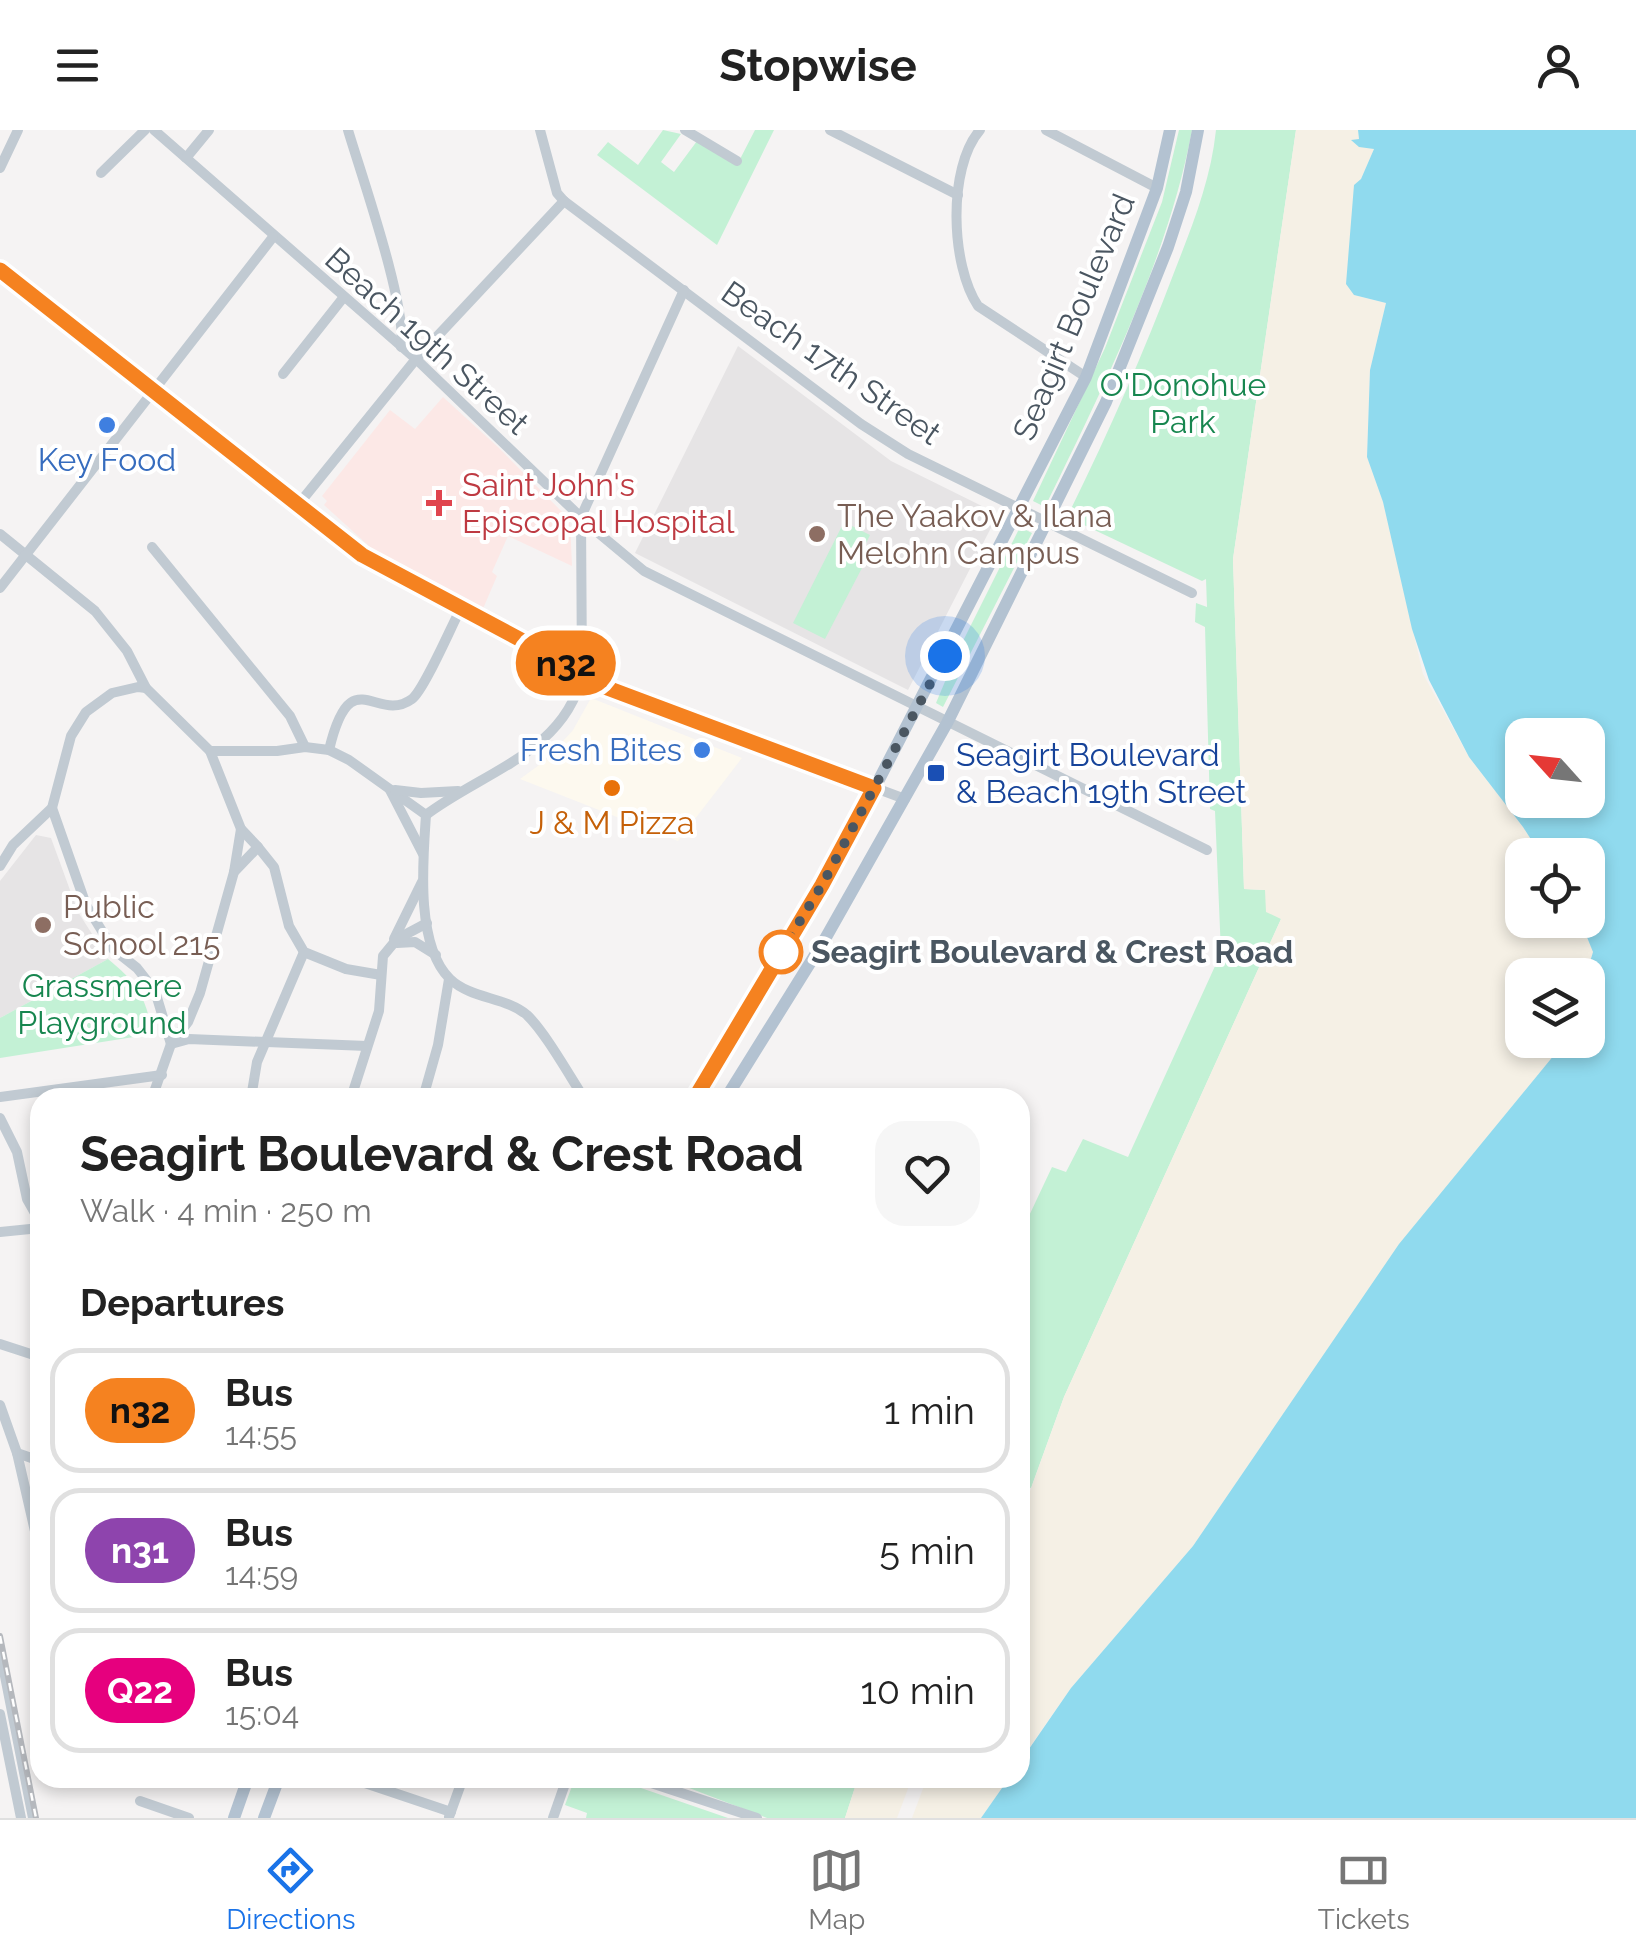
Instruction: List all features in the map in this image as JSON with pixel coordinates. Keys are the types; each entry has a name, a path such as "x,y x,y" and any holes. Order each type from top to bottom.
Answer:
{"main road":[{"name":"Seagirt Boulevard","path":"700,1088 822,885 1086,378 1157,188 1170,130"},
{"name":"Seagirt Boulevard","path":"732,1088 825,940 947,723 1124,360 1186,192 1198,130"},
{"path":"234,1818 244,1788"},
{"path":"264,1818 275,1788"}],"street":[{"path":"0,168 18,130"},
{"path":"101,173 145,130"},
{"name":"Beach 19th Street","path":"154,130 416,359 581,517 644,571 1207,850"},
{"path":"186,158 210,130"},
{"path":"348,130 386,264 403,334 401,346"},
{"path":"298,505 416,359 564,202 557,193 540,130"},
{"path":"685,130 737,160"},
{"path":"830,130 958,195"},
{"path":"980,130 963,159 958,195 963,276 978,306 1086,378"},
{"path":"1046,130 1157,188"},
{"name":"Beach 17th Street","path":"564,202 861,424 908,454 1192,593"},
{"path":"0,588 273,236"},
{"path":"0,270 362,555 594,683 905,799"},
{"path":"426,814 522,758 546,736 579,688 581,517 684,290"},
{"path":"284,374 344,298"},
{"path":"0,534 95,611 127,651 146,688 210,751 240,829 274,867 290,926 304,952 346,968 381,975"},
{"path":"152,547 290,716 305,747"},
{"path":"328,750 338,718 349,704 358,700 396,704 416,696 460,610"},
{"path":"0,866 13,845 52,808 71,736 86,712 112,693 138,686 146,688"},
{"path":"210,751 305,747 328,750 426,814"},
{"path":"389,788 421,793 464,790"},
{"path":"389,788 424,855"},
{"path":"52,808 86,905 112,948 137,968 155,991 171,1044"},
{"path":"426,814 426,923 436,955 449,978 528,1016 577,1088"},
{"path":"156,1088 171,1044 188,1022 200,994 234,872 240,829"},
{"path":"234,872 258,847"},
{"path":"354,1088 379,1011 383,956 423,879"},
{"path":"392,944 426,923"},
{"path":"392,944 410,941 436,955"},
{"path":"252,1088 266,1042 304,952"},
{"path":"425,1088 438,1045 449,978"},
{"path":"171,1044 189,1039 367,1046"},
{"path":"66,1088 162,1075"},
{"path":"0,1097 30,1093"},
{"path":"0,1118 17,1152 30,1205"},
{"path":"0,1232 30,1227"},
{"path":"0,1344 30,1353"},
{"path":"0,1405 18,1453 30,1508"},
{"path":"18,1453 30,1457"},
{"path":"0,1651 34,1818"},
{"path":"0,1714 5,1764 21,1818"},
{"path":"377,1788 450,1815 459,1788"},
{"path":"553,1818 564,1788"},
{"path":"666,1788 756,1818"},
{"path":"140,1801 189,1818"}],"shaded area":[{"name":"The Yaakov & Ilana Melohn Campus","path":"738,346 891,461 998,514 908,690 635,553"},
{"name":"Saint John's Episcopal Hospital","path":"443,397 570,520 572,566 508,536 492,572 497,576 482,611 380,556 324,505 327,501 322,496 390,410 415,429"},
{"path":"591,698 742,758 678,841 520,779 546,760 573,730"},
{"name":"Public School 215","path":"36,835 51,838 78,912 108,959 0,1018 0,881"}],"green space":[{"path":"663,130 681,134 661,162 674,172 697,141 738,163 755,130 774,130 717,245 597,155 608,142 638,165"},
{"path":"1179,130 1192,130 1150,275 1045,507 1033,501 1105,348 1162,202"},
{"name":"O'Donohue Park","path":"1216,130 1296,130 1233,559 1244,889 1266,890 1281,919 1064,1397 1031,1488 1030,1214 1052,1167 1066,1172 1083,1139 1128,1157 1221,953 1215,811 1210,809 1205,627 1195,622 1196,603 1207,607 1206,579 1202,581 1067,517 1124,395 1182,253"},
{"path":"844,522 870,535 857,562 863,566 825,639 793,623"},
{"path":"1020,527 1032,533 943,707 936,703 957,653"},
{"name":"Grassmere Playground","path":"108,959 139,991 153,1034 0,1058 0,1018"},
{"path":"571,1788 641,1788 728,1818 586,1818 587,1813 565,1805"},
{"path":"689,1788 855,1788 845,1818 767,1818"}],"sand":[{"path":"1296,130 1358,130 1359,139 1374,149 1361,179 1354,295 1386,303 1370,370 1367,457 1383,502 1423,674 1469,757 1505,804 1505,818 1516,818 1530,838 1505,838 1505,938 1587,938 1593,952 1591,958 1505,958 1505,1058 1552,1058 1400,1244 1193,1546 1071,1688 1030,1747 1030,1491 1064,1397 1281,919 1266,912 1265,890 1244,889 1233,559"},
{"path":"855,1788 908,1788 897,1818 845,1818"},
{"path":"923,1788 1002,1788 981,1818 912,1818"}],"water":[{"path":"1358,130 1636,130 1636,1818 981,1818 1002,1788 1030,1788 1030,1747 1071,1688 1193,1546 1399,1244 1552,1058 1605,1058 1605,958 1591,958 1587,938 1605,938 1605,838 1530,838 1516,818 1605,818 1605,718 1505,718 1505,804 1469,757 1429,680 1412,629 1383,502 1367,457 1370,370 1386,303 1354,295 1346,284 1354,185 1361,179 1374,149 1359,147 1351,140 1359,139"}],"railway":[{"path":"0,1636 30,1788"},
{"path":"30,1788 36,1818"}],"bus line":[{"name":"n32","path":"0,270 377,565 568,665 594,683 874,788 822,885 701,1088"}],"place":[{"name":"Key Food","path":"107,425"},
{"name":"Saint John's Episcopal Hospital","path":"439,503"},
{"name":"The Yaakov & Ilana Melohn Campus","path":"817,534"},
{"name":"Fresh Bites","path":"702,750"},
{"name":"Seagirt Boulevard & Beach 19th Street","path":"936,773"},
{"name":"J & M Pizza","path":"612,788"},
{"name":"Public School 215","path":"43,925"},
{"name":"Seagirt Boulevard & Crest Road","path":"781,952"}],"route":[{"path":"781,952 822,885 945,656"}]}
